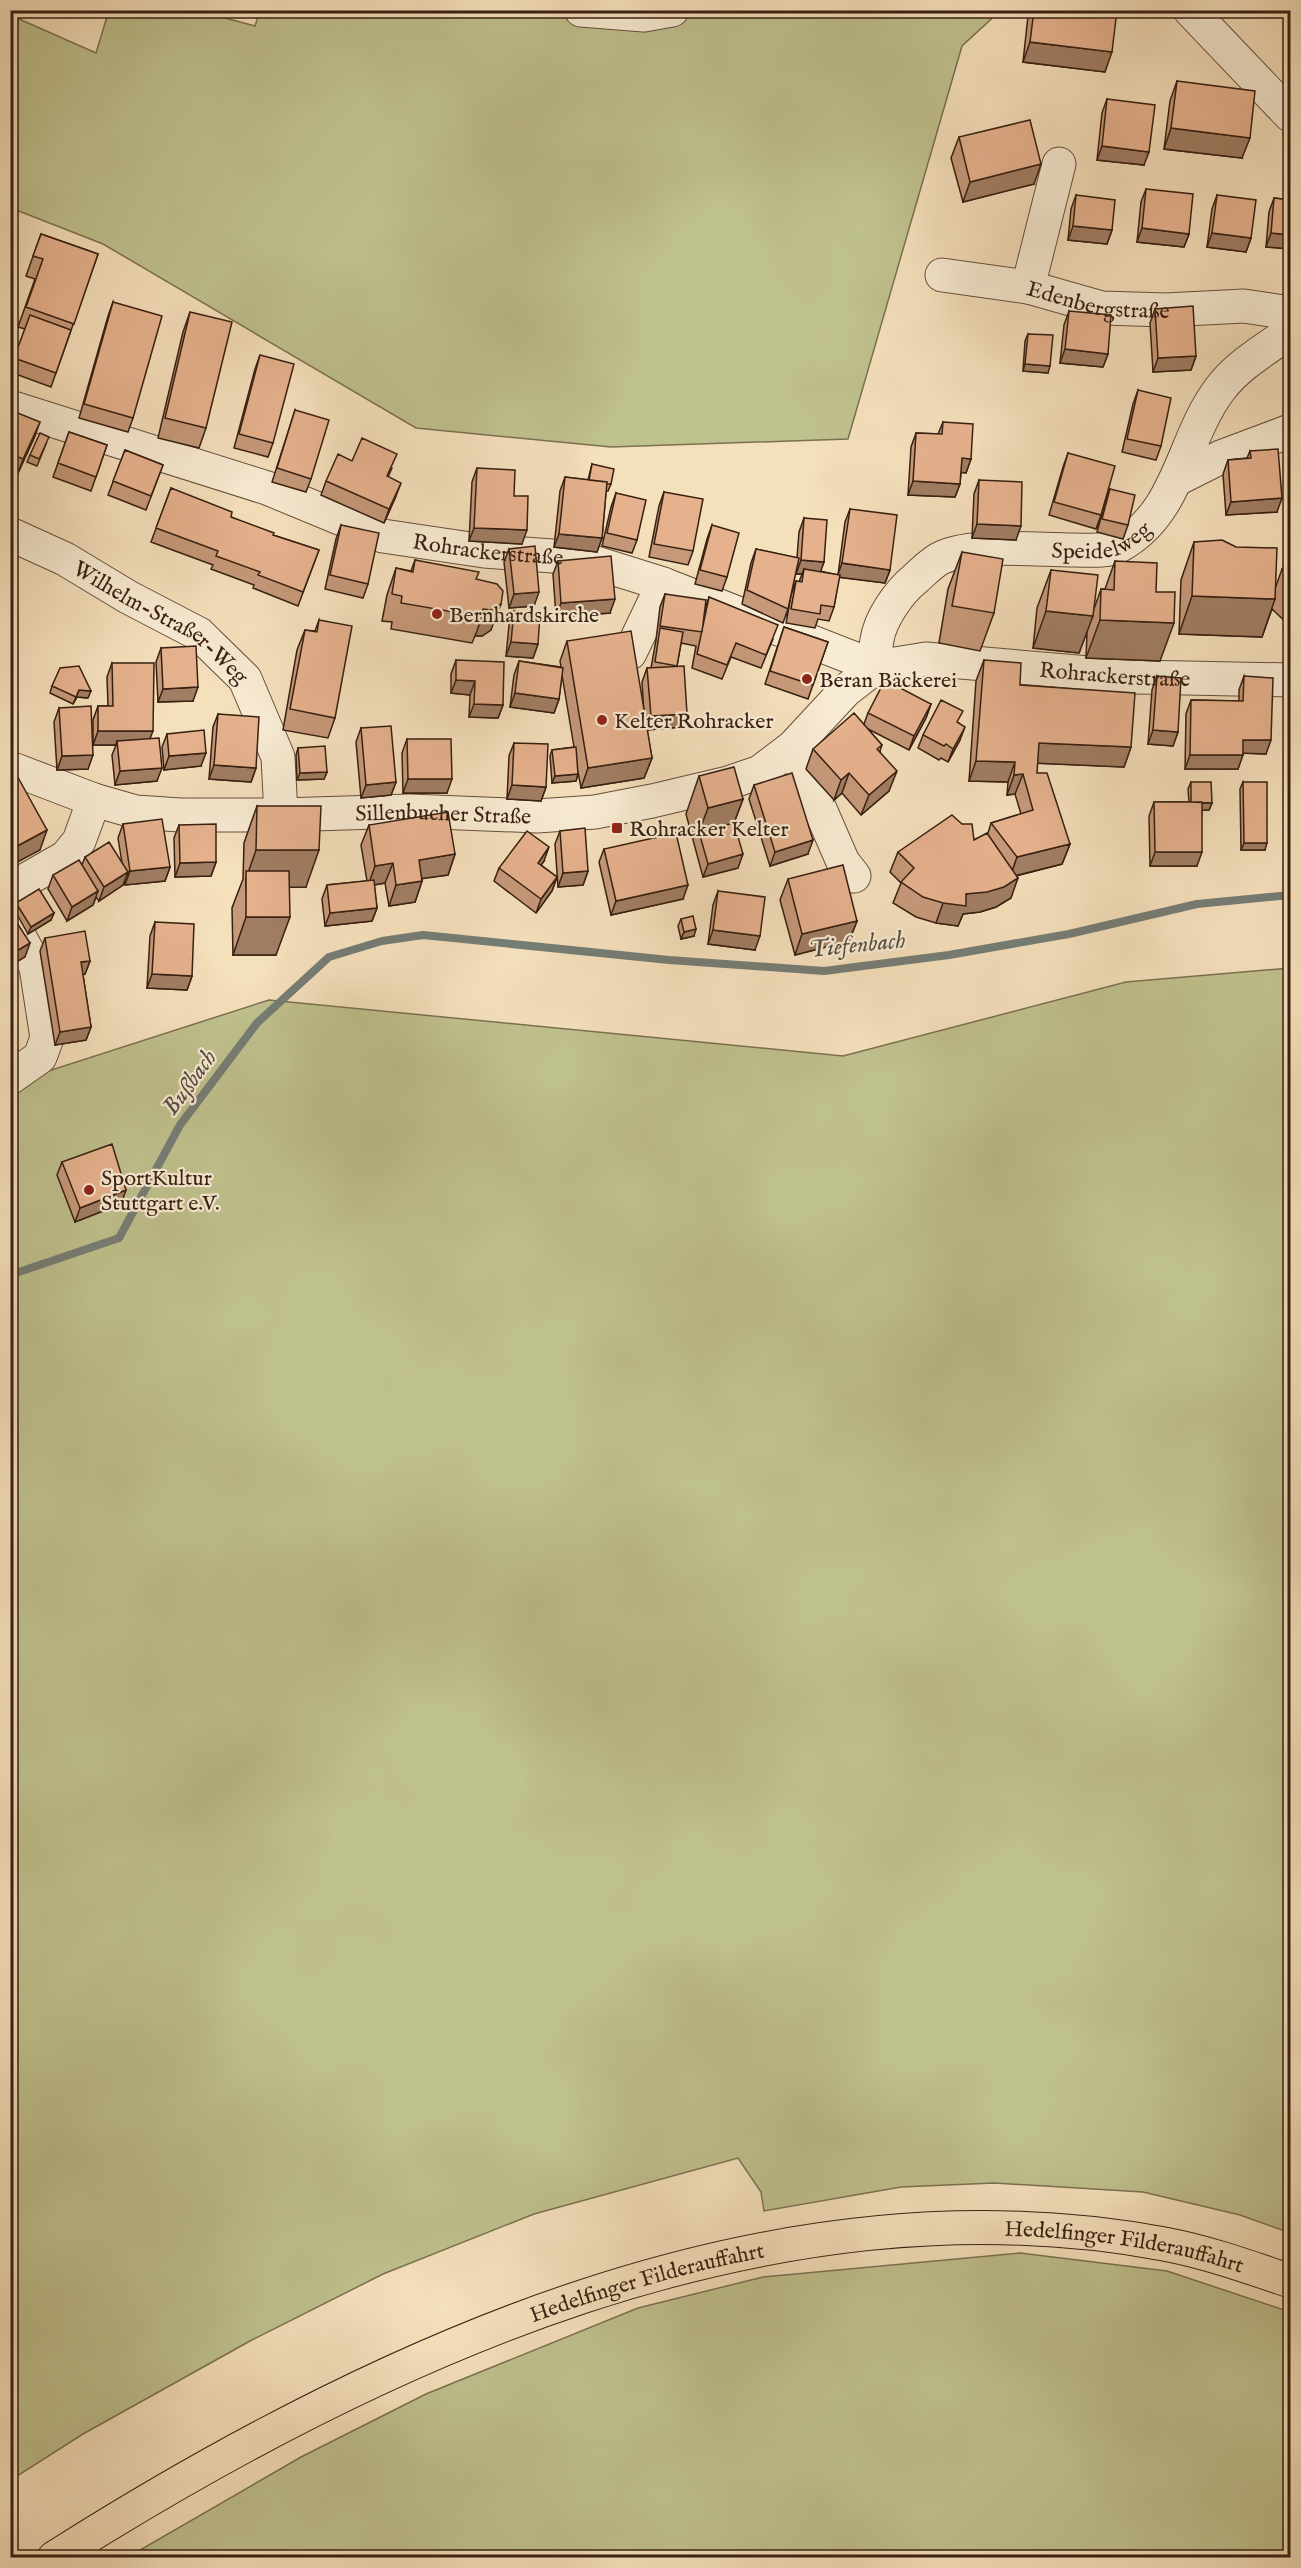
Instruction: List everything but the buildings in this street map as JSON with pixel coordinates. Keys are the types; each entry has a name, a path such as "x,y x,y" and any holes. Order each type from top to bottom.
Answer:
{"main road":[{"name":"Hedelfinger Filderauffahrt","path":"54,2558 152,2496 259,2436 424,2357 521,2319 621,2285 743,2252 850,2235 928,2228 1014,2227 1089,2233 1167,2244 1290,2281"}],"street":[{"path":"580,10 644,15 672,10"},
{"path":"1190,10 1290,115"},
{"path":"1028,287 1059,164"},
{"name":"Edenbergstraße","path":"942,275 1028,287 1102,308 1166,310 1244,306 1290,313"},
{"name":"Speidelweg","path":"876,667 877,638 888,613 908,585 942,558 971,550 1091,550 1116,547 1134,536 1155,516 1177,479 1204,415 1220,388 1246,362 1290,332"},
{"name":"Rohrackerstraße","path":"10,407 267,488 383,536 484,551 580,558 663,584 876,667 926,659 1136,677 1290,680"},
{"path":"1177,479 1221,458 1290,431"},
{"name":"Wilhelm-Straßer-Weg","path":"10,534 65,559 128,597 200,634 245,679 278,757 281,815"},
{"path":"630,653 663,584"},
{"name":"Sillenbucher Straße","path":"10,768 94,800 147,813 281,815 410,811 537,816 595,812 652,801 760,772 793,747 845,691 876,667"},
{"path":"793,747 843,862 854,876"},
{"path":"10,889 66,857 79,841 94,800"},
{"path":"10,919 36,967 47,1038 40,1057 10,1078"}],"green space":[{"path":"109,10 199,11 255,26 260,10 1000,11 962,46 848,439 611,447 416,428 103,244 11,208 10,15 96,53"},
{"path":"1290,968 1290,2233 1240,2215 1143,2192 994,2183 901,2187 764,2211 761,2192 738,2158 534,2214 383,2274 250,2341 83,2434 11,2480 11,1083 269,1000 843,1056 1126,982"},
{"path":"1020,2253 1167,2271 1290,2312 1290,2557 128,2557 301,2457 426,2394 638,2308 763,2277"}],"waterway":[{"name":"Tiefenbach","path":"10,1275 119,1238 180,1125 257,1023 329,957 382,941 423,935 669,960 824,971 949,955 1069,934 1197,904 1290,895"}],"place":[{"name":"Bernhardskirche","path":"437,614"},
{"name":"Beran Bäckerei","path":"807,679"},
{"name":"Kelter Rohracker","path":"602,720"},
{"name":"Rohracker Kelter","path":"617,828"},
{"name":"SportKultur Stuttgart e.V.","path":"89,1190"}],"water label":[{"name":"Bußbach","path":"189,1082"}]}
